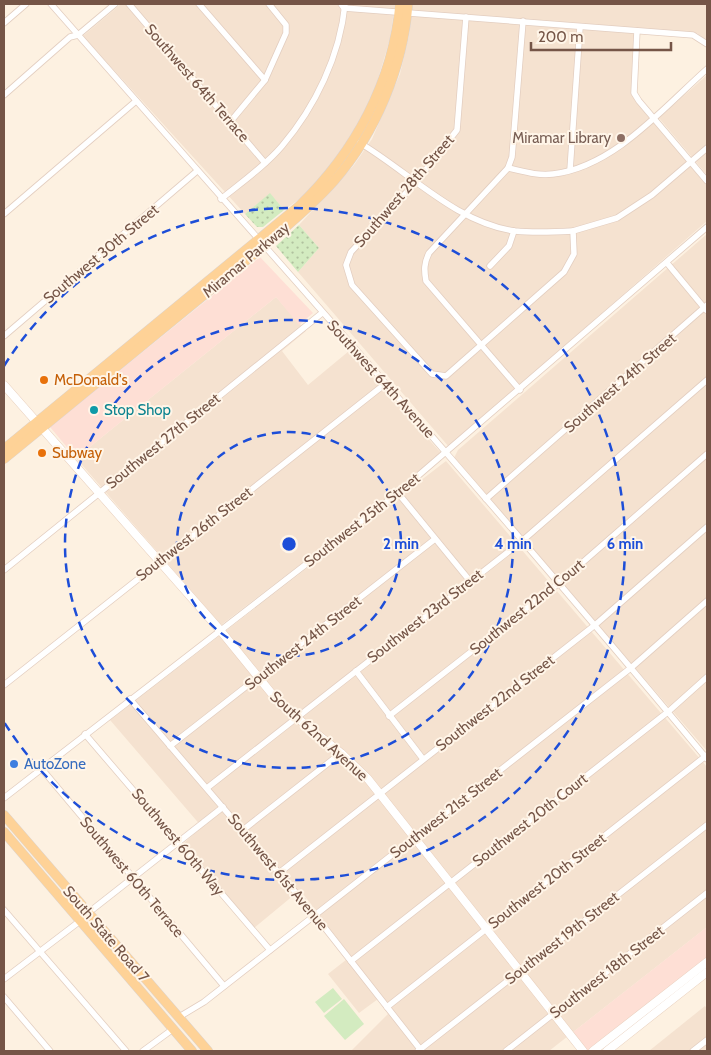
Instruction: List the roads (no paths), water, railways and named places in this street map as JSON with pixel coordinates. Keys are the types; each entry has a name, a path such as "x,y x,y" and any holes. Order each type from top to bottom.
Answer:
{"main road":[{"name":"Miramar Parkway","path":"4,460 39,425 180,303 261,243 322,194 381,107 401,49 403,8"},
{"name":"Miramar Parkway","path":"4,448 39,425 161,330 261,243"},
{"path":"161,330 163,322 175,312 180,303"},
{"name":"South State Road 7","path":"4,816 208,1051"},
{"name":"South State Road 7","path":"4,832 192,1051"},
{"path":"159,1013 178,1018"},
{"path":"173,1029 182,1029 193,1034"}],"street":[{"path":"4,23 26,4"},
{"name":"Southwest 64th Avenue","path":"51,4 447,453 669,710 707,757"},
{"path":"4,95 70,37 78,35 114,4"},
{"name":"Southwest 64th Terrace","path":"129,4 265,163"},
{"path":"199,4 265,80"},
{"path":"230,121 265,80 286,33 286,25 269,4"},
{"path":"221,199 265,163 299,124 318,93 333,57 343,5 403,8 466,17 693,36 707,44"},
{"name":"Southwest 28th Street","path":"466,17 456,130 416,182 351,252 346,265 347,274 352,285 432,374 446,376 482,345"},
{"path":"520,390 426,281 424,271 429,253 464,213 508,168 512,157 524,21"},
{"path":"570,170 580,27"},
{"path":"637,31 634,93 707,181"},
{"path":"508,168 534,174 552,174 585,167 609,155 653,118 707,68"},
{"path":"4,214 136,101"},
{"path":"358,142 464,213 487,223 514,231 542,233 573,231 617,218 652,195 707,148"},
{"name":"Southwest 30th Street","path":"4,336 197,171"},
{"name":"Southwest 25th Street","path":"4,798 398,493 447,453 707,227"},
{"path":"490,266 509,246 514,231"},
{"path":"482,345 564,272 574,254 573,231"},
{"path":"667,263 706,308"},
{"name":"Southwest 24th Street","path":"486,499 706,308"},
{"name":"Southwest 27th Street","path":"4,570 322,312"},
{"name":"Southwest 23rd Street","path":"207,788 522,541 707,380"},
{"name":"Southwest 26th Street","path":"4,685 385,384"},
{"name":"South 62nd Avenue","path":"4,385 220,630 281,705 341,753 380,794 583,1051"},
{"name":"Southwest 22nd Court","path":"389,716 558,583 707,454"},
{"path":"398,493 470,581"},
{"name":"Southwest 22nd Street","path":"279,873 595,626 707,528"},
{"name":"Southwest 24th Street","path":"170,746 435,540"},
{"name":"Southwest 21st Street","path":"178,1018 224,986 632,667 707,601"},
{"path":"356,671 423,759"},
{"name":"Southwest 20th Court","path":"351,961 669,710 707,677"},
{"name":"Southwest 61st Avenue","path":"130,699 314,914 419,1050"},
{"name":"Southwest 60th Way","path":"85,734 270,950"},
{"path":"243,830 341,753"},
{"name":"Southwest 20th Street","path":"387,1007 707,757"},
{"name":"Southwest 60th Terrace","path":"41,768 224,986"},
{"path":"88,914 223,807"},
{"name":"Southwest 19th Street","path":"419,1050 707,825"},
{"name":"Southwest 18th Street","path":"506,1051 707,893"},
{"path":"4,910 126,1051"},
{"path":"4,979 80,920"},
{"path":"593,1051 707,962"},
{"path":"607,1051 706,973"},
{"path":"4,996 50,1051"},
{"path":"144,1051 173,1029"},
{"path":"693,1051 707,1040"}],"place":[{"name":"Miramar Library","path":"621,138"},
{"name":"McDonald's","path":"44,380"},
{"name":"Stop Shop","path":"94,410"},
{"name":"Subway","path":"42,453"},
{"name":"AutoZone","path":"14,764"}]}
